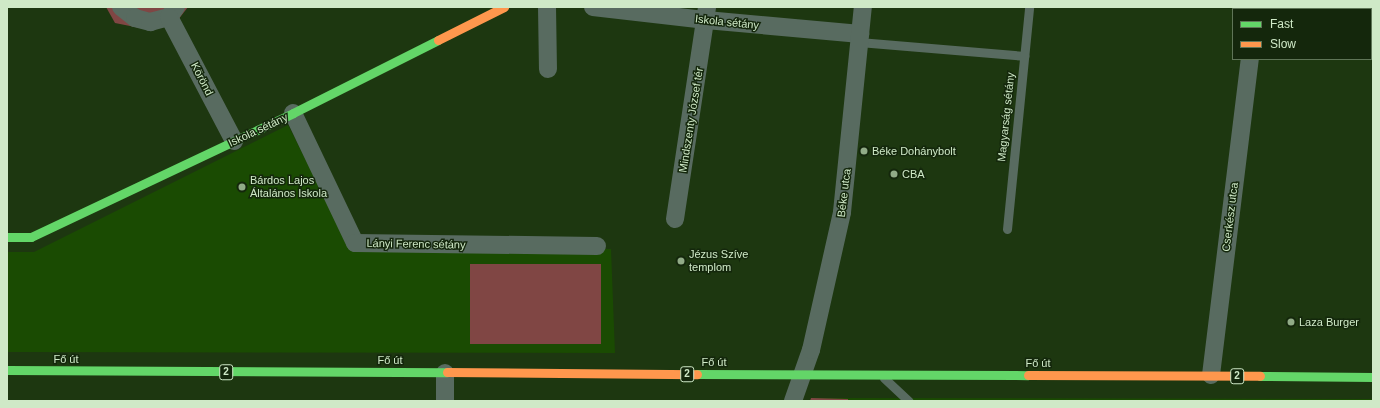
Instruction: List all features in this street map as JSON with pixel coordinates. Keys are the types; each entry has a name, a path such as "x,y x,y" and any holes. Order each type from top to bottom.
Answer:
{"main road":[{"name":"Iskola sétány","path":"7,238 31,237 293,113 504,7"},
{"name":"Fő út","path":"7,370 1373,377"}],"street":[{"name":"Körönd","path":"121,7 135,18 150,22 173,12 234,141"},
{"path":"547,7 548,69"},
{"name":"Iskola sétány","path":"593,7 706,14 860,38"},
{"name":"Béke utca","path":"793,401 811,350 842,212 864,7"},
{"name":"Mindszenty József tér","path":"676,219 706,14"},
{"name":"Cserkész utca","path":"1211,375 1250,60"},
{"name":"Lányi Ferenc sétány","path":"293,113 355,243 597,246"},
{"path":"445,373 445,401"}],"lane":[{"name":"Magyarság sétány","path":"1007,229 1029,7"},
{"name":"Iskola sétány","path":"860,38 1024,56"},
{"path":"880,375 909,401"}],"shaded area":[{"path":"106,7 188,7 174,25 150,30 115,23"},
{"name":"Bárdos Lajos Általános Iskola","path":"288,125 352,251 611,249 615,353 7,352 7,252 34,252"},
{"path":"470,264 601,264 601,344 470,344"},
{"path":"811,398 1373,399 1373,401 810,401"},
{"path":"811,398 848,399 848,401 810,401"}],"traffic: fast":[{"path":"7,237 31,237 293,113 438,40"},
{"path":"7,370 447,372"},
{"path":"697,374 1028,375"},
{"path":"1260,376 1373,377"}],"traffic: slow":[{"path":"438,40 504,7"},
{"path":"447,372 697,374"},
{"path":"1028,375 1260,376"}],"place":[{"name":"Béke Dohánybolt","path":"864,151"},
{"name":"CBA","path":"894,174"},
{"name":"Bárdos Lajos Általános Iskola","path":"242,187"},
{"name":"Jézus Szíve templom","path":"681,261"},
{"name":"Laza Burger","path":"1291,322"}]}
